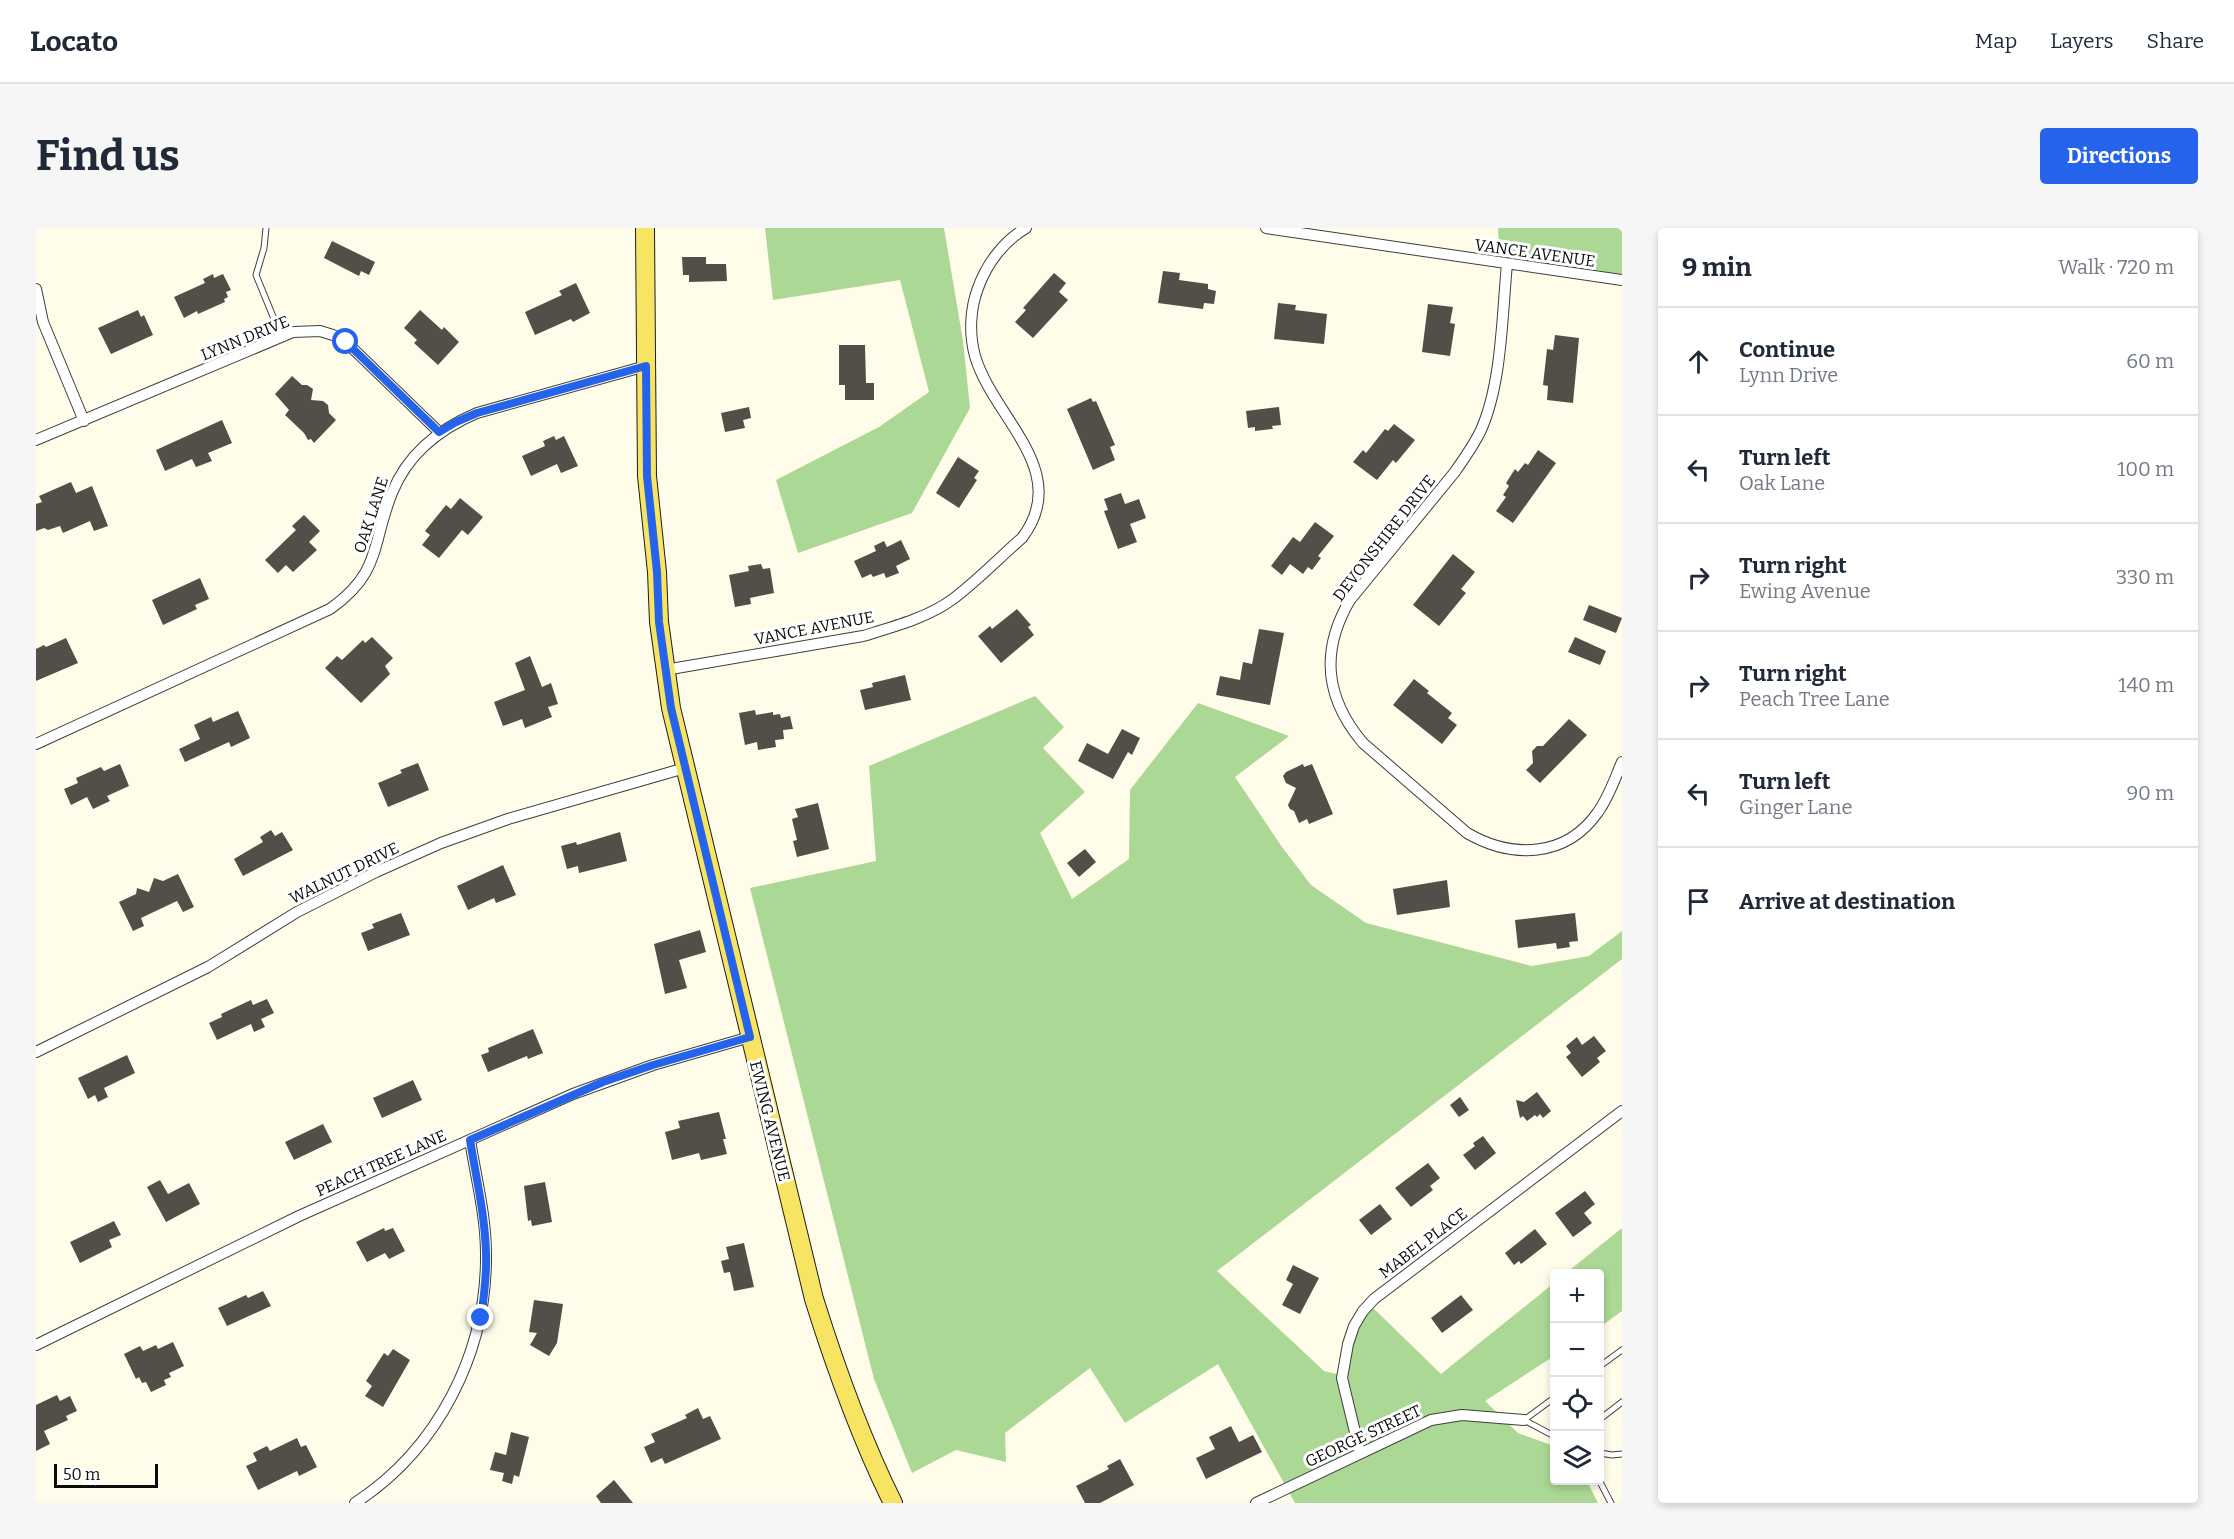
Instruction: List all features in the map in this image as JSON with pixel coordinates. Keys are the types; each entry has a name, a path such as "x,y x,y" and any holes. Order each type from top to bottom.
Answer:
{"main road":[{"name":"EWING AVENUE","path":"645,228 647,476 665,670 685,768 814,1299 856,1423 892,1503"}],"street":[{"name":"VANCE AVENUE","path":"665,670 863,636 892,628 951,600 1022,538 1037,513 1040,483 1032,460 983,375 973,346 971,316 975,296 990,262 1003,246 1026,228"},
{"name":"VANCE AVENUE","path":"1266,228 1622,280"},
{"name":"DEVONSHIRE DRIVE","path":"1507,264 1495,380 1481,430 1454,474 1346,608 1334,634 1331,652 1333,688 1339,708 1350,727 1364,743 1467,833 1484,843 1503,849 1522,851 1541,849 1572,837 1587,826 1598,812 1622,762"},
{"path":"36,289 43,322 84,421"},
{"name":"LYNN DRIVE","path":"36,440 231,360 281,336 307,330 333,335 346,342 439,432"},
{"name":"OAK LANE","path":"36,744 330,609 346,598 358,585 372,562 392,494 401,475 414,456 439,432 477,413 646,366"},
{"name":"WALNUT DRIVE","path":"36,1052 208,966 297,912 376,872 441,843 553,804 685,768"},
{"name":"PEACH TREE LANE","path":"36,1345 299,1216 603,1082 750,1037"},
{"name":"MABEL PLACE","path":"1360,1453 1342,1378 1348,1344 1354,1326 1363,1311 1374,1299 1622,1112"},
{"path":"355,1503 391,1475 429,1434 455,1390 473,1348 481,1318 486,1283 486,1253 484,1222 470,1140"},
{"name":"GEORGE STREET","path":"1256,1503 1431,1420 1462,1415 1524,1420"}],"lane":[{"path":"266,228 264,248 256,275 281,336"},
{"path":"1604,1363 1622,1350"},
{"path":"1550,1401 1524,1420 1550,1434"},
{"path":"1604,1415 1622,1402"},
{"path":"1604,1454 1622,1454"},
{"path":"1602,1485 1611,1503"}],"green space":[{"path":"765,228 944,228 963,341 970,408 912,513 798,553 776,480 879,427 929,392 900,280 773,300"},
{"path":"1498,228 1622,228 1622,275 1499,250"},
{"path":"1035,696 1064,727 1043,748 1085,792 1040,833 1072,899 1129,859 1130,790 1198,703 1289,736 1235,777 1282,847 1311,885 1366,923 1532,966 1589,956 1622,931 1622,959 1217,1271 1324,1371 1344,1376 1366,1301 1441,1374 1550,1286 1550,1359 1485,1401 1518,1433 1550,1445 1550,1485 1589,1485 1598,1503 1295,1503 1218,1364 1125,1423 1090,1368 1005,1433 1006,1462 956,1450 912,1473 874,1379 750,888 876,861 869,766"},
{"path":"1622,1228 1622,1311 1604,1324 1604,1269 1571,1269"}],"building":[{"path":"332,241 375,262 369,275 361,271 359,276 324,258"},
{"path":"682,257 706,257 706,264 726,264 727,281 689,282 689,275 683,275"},
{"path":"1163,271 1180,273 1179,280 1208,284 1208,289 1216,291 1214,304 1204,303 1203,309 1158,303"},
{"path":"1054,273 1066,283 1059,292 1068,300 1033,338 1015,322 1026,310 1023,308"},
{"path":"213,274 214,278 223,274 231,290 226,292 228,297 224,299 225,302 184,318 174,297 205,283 203,279"},
{"path":"576,283 590,313 573,322 571,319 535,335 525,312 562,295 559,291"},
{"path":"1278,303 1296,305 1295,310 1327,314 1324,344 1274,339"},
{"path":"1428,304 1453,307 1450,323 1455,324 1450,356 1422,352"},
{"path":"138,310 141,317 144,315 153,335 111,354 98,328"},
{"path":"420,310 442,330 444,327 459,342 438,365 414,343 417,340 404,328"},
{"path":"1555,335 1579,338 1573,403 1547,400 1548,386 1543,385 1547,349 1553,350"},
{"path":"839,345 865,345 866,383 874,383 874,400 845,400 845,385 839,385"},
{"path":"292,376 302,385 313,389 311,400 323,401 328,405 329,413 336,420 314,443 311,439 308,440 285,415 289,410 275,394"},
{"path":"1091,398 1093,402 1096,401 1115,445 1110,447 1115,460 1093,470 1067,409"},
{"path":"749,407 751,418 743,420 745,428 725,432 721,413"},
{"path":"1279,407 1281,425 1272,426 1273,429 1255,431 1255,427 1248,428 1246,411"},
{"path":"222,420 232,443 208,453 212,461 196,467 192,459 165,471 156,450"},
{"path":"1394,424 1415,440 1396,463 1393,460 1377,480 1353,462 1363,450 1366,453 1385,429 1388,431"},
{"path":"554,436 556,440 564,436 578,466 561,473 557,464 531,476 522,456 545,446 543,441"},
{"path":"1538,450 1556,463 1513,523 1496,511 1506,497 1503,495 1509,486 1506,483 1515,469 1518,472 1525,463 1528,465"},
{"path":"958,457 979,471 974,478 977,480 959,508 936,493"},
{"path":"71,482 76,493 92,486 108,526 94,531 90,521 63,533 60,526 36,531 36,504 42,502 39,496"},
{"path":"1121,493 1125,504 1139,499 1146,518 1130,524 1137,542 1118,549 1104,511 1108,510 1104,499"},
{"path":"460,498 483,517 468,535 462,530 439,558 422,545 430,535 425,531 446,505 451,509"},
{"path":"304,515 320,531 309,542 317,550 293,572 286,565 278,573 265,560 296,530 292,526"},
{"path":"1315,522 1334,536 1318,556 1321,558 1312,570 1308,567 1303,574 1290,564 1282,575 1271,566 1293,537 1300,542"},
{"path":"901,540 910,559 896,566 899,573 886,578 884,573 873,577 871,574 862,578 854,561 876,551 874,546 884,541 887,547"},
{"path":"1453,554 1475,572 1461,589 1466,593 1439,626 1413,605"},
{"path":"761,564 763,569 770,568 774,593 750,598 751,604 735,607 729,575 749,571 748,566"},
{"path":"200,578 209,599 195,605 197,609 163,625 152,600"},
{"path":"1589,605 1622,618 1616,633 1583,620"},
{"path":"1017,609 1031,625 1028,627 1034,635 1001,663 978,636 990,626 992,629"},
{"path":"1259,629 1284,633 1270,705 1216,695 1220,676 1240,680 1243,662 1252,664"},
{"path":"372,637 393,658 385,666 390,674 361,703 325,668 337,656 342,660 363,640 365,643"},
{"path":"1575,637 1606,651 1600,665 1568,652"},
{"path":"66,638 78,663 36,681 36,649"},
{"path":"530,656 542,687 551,683 558,704 548,707 552,717 525,728 522,719 503,726 494,702 525,690 515,663"},
{"path":"905,675 911,700 865,710 860,690 873,687 872,683"},
{"path":"1414,679 1452,713 1448,718 1457,725 1442,744 1393,705"},
{"path":"755,710 756,715 773,712 773,715 780,714 781,718 790,716 793,729 783,730 784,739 775,740 776,747 758,750 757,742 745,745 739,713"},
{"path":"238,711 250,738 231,747 229,742 185,762 179,749 200,739 194,725 211,717 213,722"},
{"path":"1569,719 1587,735 1540,783 1526,770 1533,763 1532,751 1537,746 1543,746"},
{"path":"1122,729 1140,738 1132,755 1128,752 1113,779 1078,761 1087,743 1108,754"},
{"path":"418,763 429,790 388,807 378,783"},
{"path":"120,764 129,786 107,796 110,801 93,809 87,797 71,805 64,789 78,783 76,778 101,767 104,771"},
{"path":"1303,764 1304,767 1312,764 1333,814 1309,824 1307,819 1299,823 1294,811 1290,809 1288,805 1296,788 1286,783 1283,776 1286,772"},
{"path":"818,803 829,849 797,857 793,841 797,840 792,819 798,817 795,809"},
{"path":"271,830 275,836 282,832 293,850 243,876 234,859 263,842 260,837"},
{"path":"620,832 627,861 579,873 578,866 567,869 561,846 576,842 577,845"},
{"path":"1085,849 1096,862 1079,877 1067,863"},
{"path":"503,865 516,895 496,903 494,898 468,910 457,886"},
{"path":"178,874 194,907 183,912 177,901 141,918 144,926 133,931 119,902 136,894 137,888 149,892 154,878 163,881"},
{"path":"1447,880 1450,907 1397,915 1393,889"},
{"path":"401,913 410,935 368,951 361,933 374,928 372,924"},
{"path":"1575,913 1578,941 1569,942 1570,947 1557,949 1556,943 1518,948 1515,920"},
{"path":"700,930 706,952 679,960 687,988 665,994 654,944"},
{"path":"267,999 274,1013 261,1019 265,1027 254,1032 251,1024 217,1040 209,1023 222,1017 221,1014 251,1000 253,1005"},
{"path":"533,1029 543,1053 528,1059 527,1056 488,1072 481,1055 489,1052 488,1048"},
{"path":"1594,1036 1606,1051 1597,1058 1600,1062 1582,1077 1566,1057 1571,1053 1566,1046 1577,1037 1582,1045"},
{"path":"127,1055 135,1073 104,1088 108,1097 98,1102 95,1095 88,1099 78,1078"},
{"path":"413,1080 422,1100 382,1118 373,1098"},
{"path":"1537,1092 1551,1111 1543,1118 1540,1114 1527,1121 1523,1116 1520,1118 1516,1100 1524,1102"},
{"path":"1460,1097 1469,1110 1459,1117 1450,1105"},
{"path":"719,1112 726,1139 723,1139 727,1154 701,1160 699,1153 672,1160 665,1132 680,1128 678,1121"},
{"path":"323,1124 332,1142 294,1160 285,1142"},
{"path":"1483,1136 1496,1153 1475,1170 1463,1155 1475,1146 1473,1143"},
{"path":"1428,1163 1440,1178 1430,1186 1433,1190 1411,1207 1395,1188"},
{"path":"160,1180 168,1194 189,1183 200,1204 166,1222 147,1187"},
{"path":"545,1182 552,1222 532,1226 531,1220 528,1221 524,1186"},
{"path":"1585,1191 1595,1204 1584,1213 1592,1223 1573,1237 1555,1213"},
{"path":"1380,1204 1392,1219 1371,1235 1359,1220"},
{"path":"114,1221 121,1235 109,1240 112,1247 80,1263 70,1242"},
{"path":"384,1228 385,1231 393,1228 405,1251 389,1259 385,1253 367,1262 356,1242"},
{"path":"1535,1229 1547,1244 1521,1264 1519,1261 1514,1265 1505,1253"},
{"path":"744,1243 754,1287 734,1291 730,1272 724,1273 721,1261 729,1259 726,1247"},
{"path":"1293,1265 1319,1278 1300,1314 1282,1305 1293,1284 1286,1280"},
{"path":"263,1291 271,1306 227,1326 218,1308 246,1295 248,1298"},
{"path":"1461,1295 1473,1310 1442,1333 1431,1318"},
{"path":"534,1300 563,1304 557,1343 549,1356 530,1345 537,1333 529,1332"},
{"path":"173,1342 184,1366 169,1373 171,1377 164,1380 166,1385 151,1392 146,1382 142,1383 139,1377 136,1379 124,1354 140,1346 143,1351 156,1345 158,1349"},
{"path":"393,1349 410,1360 383,1407 365,1396 372,1386 366,1381 384,1353 388,1356"},
{"path":"57,1395 60,1401 70,1396 77,1411 66,1416 68,1420 44,1431 50,1444 36,1451 36,1405"},
{"path":"698,1408 703,1419 710,1416 721,1439 665,1464 662,1458 651,1463 644,1447 655,1442 651,1434 687,1418 685,1415"},
{"path":"1231,1426 1239,1442 1253,1435 1262,1452 1206,1479 1196,1458 1215,1449 1209,1437"},
{"path":"511,1432 529,1437 519,1477 514,1475 512,1484 502,1481 504,1473 490,1470 495,1452 506,1455"},
{"path":"297,1438 301,1447 306,1445 317,1467 299,1476 297,1471 258,1490 246,1466 257,1461 253,1453 267,1446 270,1451"},
{"path":"1120,1459 1134,1485 1100,1503 1085,1503 1076,1486 1109,1469 1107,1466"},
{"path":"614,1480 633,1503 601,1503 596,1496"}],"route":[{"path":"346,342 439,432 477,413 646,366 647,476 665,670 671,708 750,1037 603,1082 470,1140 484,1222 486,1253 486,1283 481,1318"}]}
